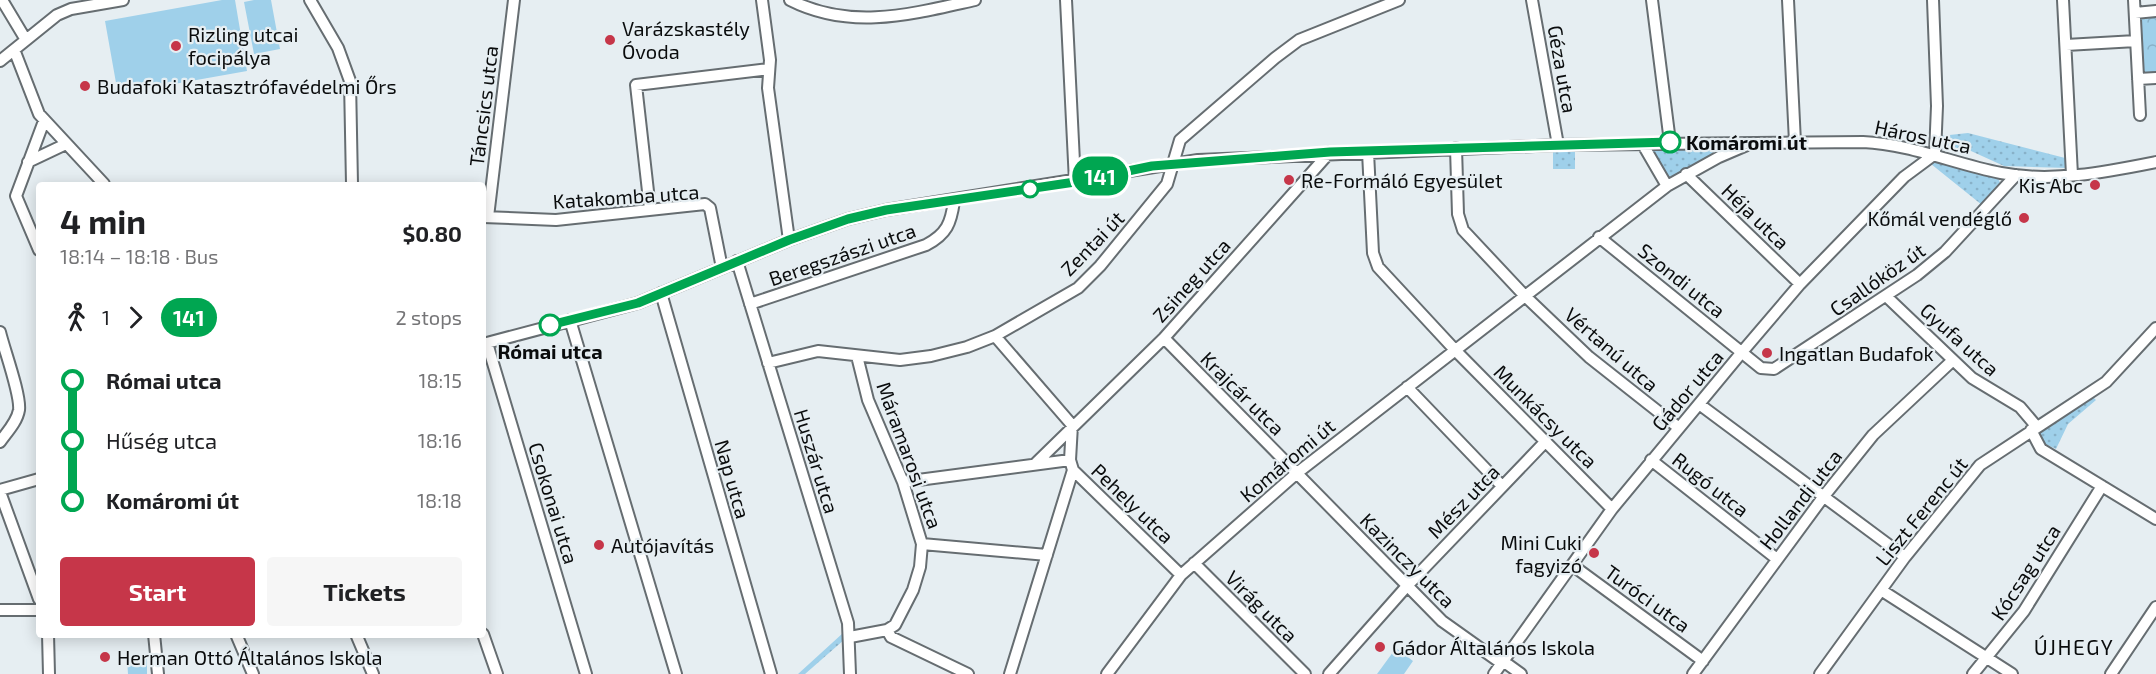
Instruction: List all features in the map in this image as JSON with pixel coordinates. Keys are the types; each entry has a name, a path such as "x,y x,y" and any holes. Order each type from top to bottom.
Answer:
{"street":[{"path":"2,0 26,40"},
{"path":"0,61 15,52 48,20 64,12 123,0"},
{"path":"310,0 342,57 350,81 352,182"},
{"name":"Táncsics utca","path":"486,217 513,0"},
{"path":"762,0 769,69 768,88 789,240"},
{"path":"790,0 817,12 858,19 903,16 975,0"},
{"path":"1066,0 1075,182"},
{"name":"Zentai út","path":"768,363 818,351 900,360 931,356 966,347 995,336 1078,288 1100,266 1161,194 1171,177 1176,146 1180,140 1299,40 1399,0"},
{"name":"Géza utca","path":"1532,0 1558,145"},
{"path":"1652,0 1670,142"},
{"path":"1788,0 1795,142"},
{"path":"1933,0 1937,106 1935,154"},
{"path":"2063,0 2072,175"},
{"path":"2134,0 2140,115"},
{"path":"2134,13 2156,11"},
{"path":"2066,45 2136,41"},
{"path":"15,52 35,105 44,121 102,182"},
{"path":"650,209 636,84 769,69"},
{"path":"2138,79 2156,78"},
{"path":"36,243 16,196 44,121"},
{"name":"Háros utca","path":"486,343 570,320 604,314 789,240 848,219 886,210 1075,182 1174,163 1330,152 1670,142 1890,143 2016,176 2103,173 2156,162"},
{"name":"Komáromi út","path":"1107,674 1181,575 1297,473 1667,186 1686,174 1756,142"},
{"path":"1642,143 1667,186"},
{"path":"28,162 66,144"},
{"name":"Vértanú utca","path":"1456,148 1460,223 1470,238 1524,295 1589,357 1679,428"},
{"name":"Zsineg utca","path":"1036,463 1072,425 1164,338 1330,152"},
{"name":"Munkácsy utca","path":"1368,152 1375,261 1383,273 1455,350 1612,508"},
{"name":"Gádor utca","path":"1494,674 1612,508 1742,352 1800,285 1904,177 1935,154"},
{"name":"Héja utca","path":"1686,174 1800,285"},
{"name":"Csallóköz út","path":"1742,352 1761,368 1774,369 1887,297 1945,252 2016,176"},
{"name":"Beregszászi utca","path":"750,304 926,245 946,231 952,220 954,201"},
{"name":"Katakomba utca","path":"486,217 556,220 705,204 710,208 722,268"},
{"name":"Szondi utca","path":"1599,237 1742,352"},
{"name":"Huszár utca","path":"737,261 850,637 850,674"},
{"name":"Nap utca","path":"661,293 771,674"},
{"name":"Gyufa utca","path":"1887,297 1952,361 1982,385 2020,407 2034,429 2041,449 2156,519"},
{"path":"570,320 676,674"},
{"name":"Liszt Ferenc út","path":"1820,674 1905,557 1980,465 2106,382 2156,328"},
{"path":"0,332 18,398 19,410 14,422 0,442"},
{"path":"995,336 1072,425"},
{"name":"Krajcár utca","path":"1164,338 1297,473"},
{"name":"Csokonai utca","path":"486,346 586,674"},
{"name":"Máramarosi utca","path":"857,356 868,400 903,482 922,544 920,567 913,590 895,625 887,630"},
{"name":"Hollandi utca","path":"1693,674 1824,496 1874,435 1952,361"},
{"path":"1407,387 1502,486"},
{"path":"1699,404 1905,557"},
{"name":"Pehely utca","path":"1072,425 1071,465 1181,575"},
{"name":"Mész utca","path":"1329,674 1407,586 1546,441"},
{"name":"Rugó utca","path":"1652,460 1777,559"},
{"path":"903,482 1036,463 1071,465 1047,555 1010,674"},
{"name":"Kazinczy utca","path":"1297,473 1442,621 1521,674"},
{"path":"36,480 0,491 36,582"},
{"name":"Kócsag utca","path":"1973,674 2024,611 2102,486"},
{"path":"922,544 1047,555"},
{"name":"Virág utca","path":"1194,563 1305,674"},
{"name":"Turóci utca","path":"1572,565 1703,661"},
{"path":"1881,590 2012,674"},
{"path":"2111,674 2156,607"},
{"path":"0,610 36,610"},
{"path":"850,637 887,630 891,637 968,674"},
{"path":"48,638 49,674"},
{"path":"154,638 158,674"},
{"path":"238,638 253,674"},
{"path":"358,638 373,674"},
{"path":"484,638 497,674"}],"green space":[{"name":"Rizling utcai focipálya","path":"222,0 235,0 247,71 118,94 105,21"},
{"path":"271,0 280,49 254,54 244,2"},
{"path":"2156,15 2156,73 2144,73 2140,17"},
{"path":"1968,133 2069,159 2068,168 2004,166 1971,151 1941,149 1940,136"},
{"path":"1651,147 1726,148 1675,177 1665,175"},
{"path":"1553,151 1575,151 1575,169 1553,169"},
{"path":"1939,161 1998,178 2001,185 1982,205 1931,164"},
{"path":"2093,397 2096,400 2068,424 2056,449 2039,441 2039,430"},
{"path":"843,633 845,639 805,674 798,674"},
{"path":"1396,648 1413,661 1404,674 1377,674"},
{"path":"147,658 147,674 128,674 127,659"}],"bus line":[{"name":"141","path":"550,325 604,314 638,303 789,240 848,219 886,210 1075,182 1152,166 1198,160 1330,152 1670,142"}],"place":[{"name":"Varázskastély Óvoda","path":"610,40"},
{"name":"Rizling utcai focipálya","path":"176,46"},
{"name":"Budafoki Katasztrófavédelmi Őrs","path":"85,86"},
{"name":"Komáromi út","path":"1670,142"},
{"name":"Re-Formáló Egyesület","path":"1289,180"},
{"name":"Kis Abc","path":"2095,185"},
{"name":"Kőmál vendéglő","path":"2024,218"},
{"name":"Római utca","path":"550,325"},
{"name":"Ingatlan Budafok","path":"1767,353"},
{"name":"Autójavítás","path":"599,545"},
{"name":"Mini Cuki fagyizó","path":"1594,553"},
{"name":"Gádor Általános Iskola","path":"1380,647"},
{"name":"Herman Ottó Általános Iskola","path":"105,657"}],"district":[{"name":"ÚJHEGY","path":"2074,646"}]}
